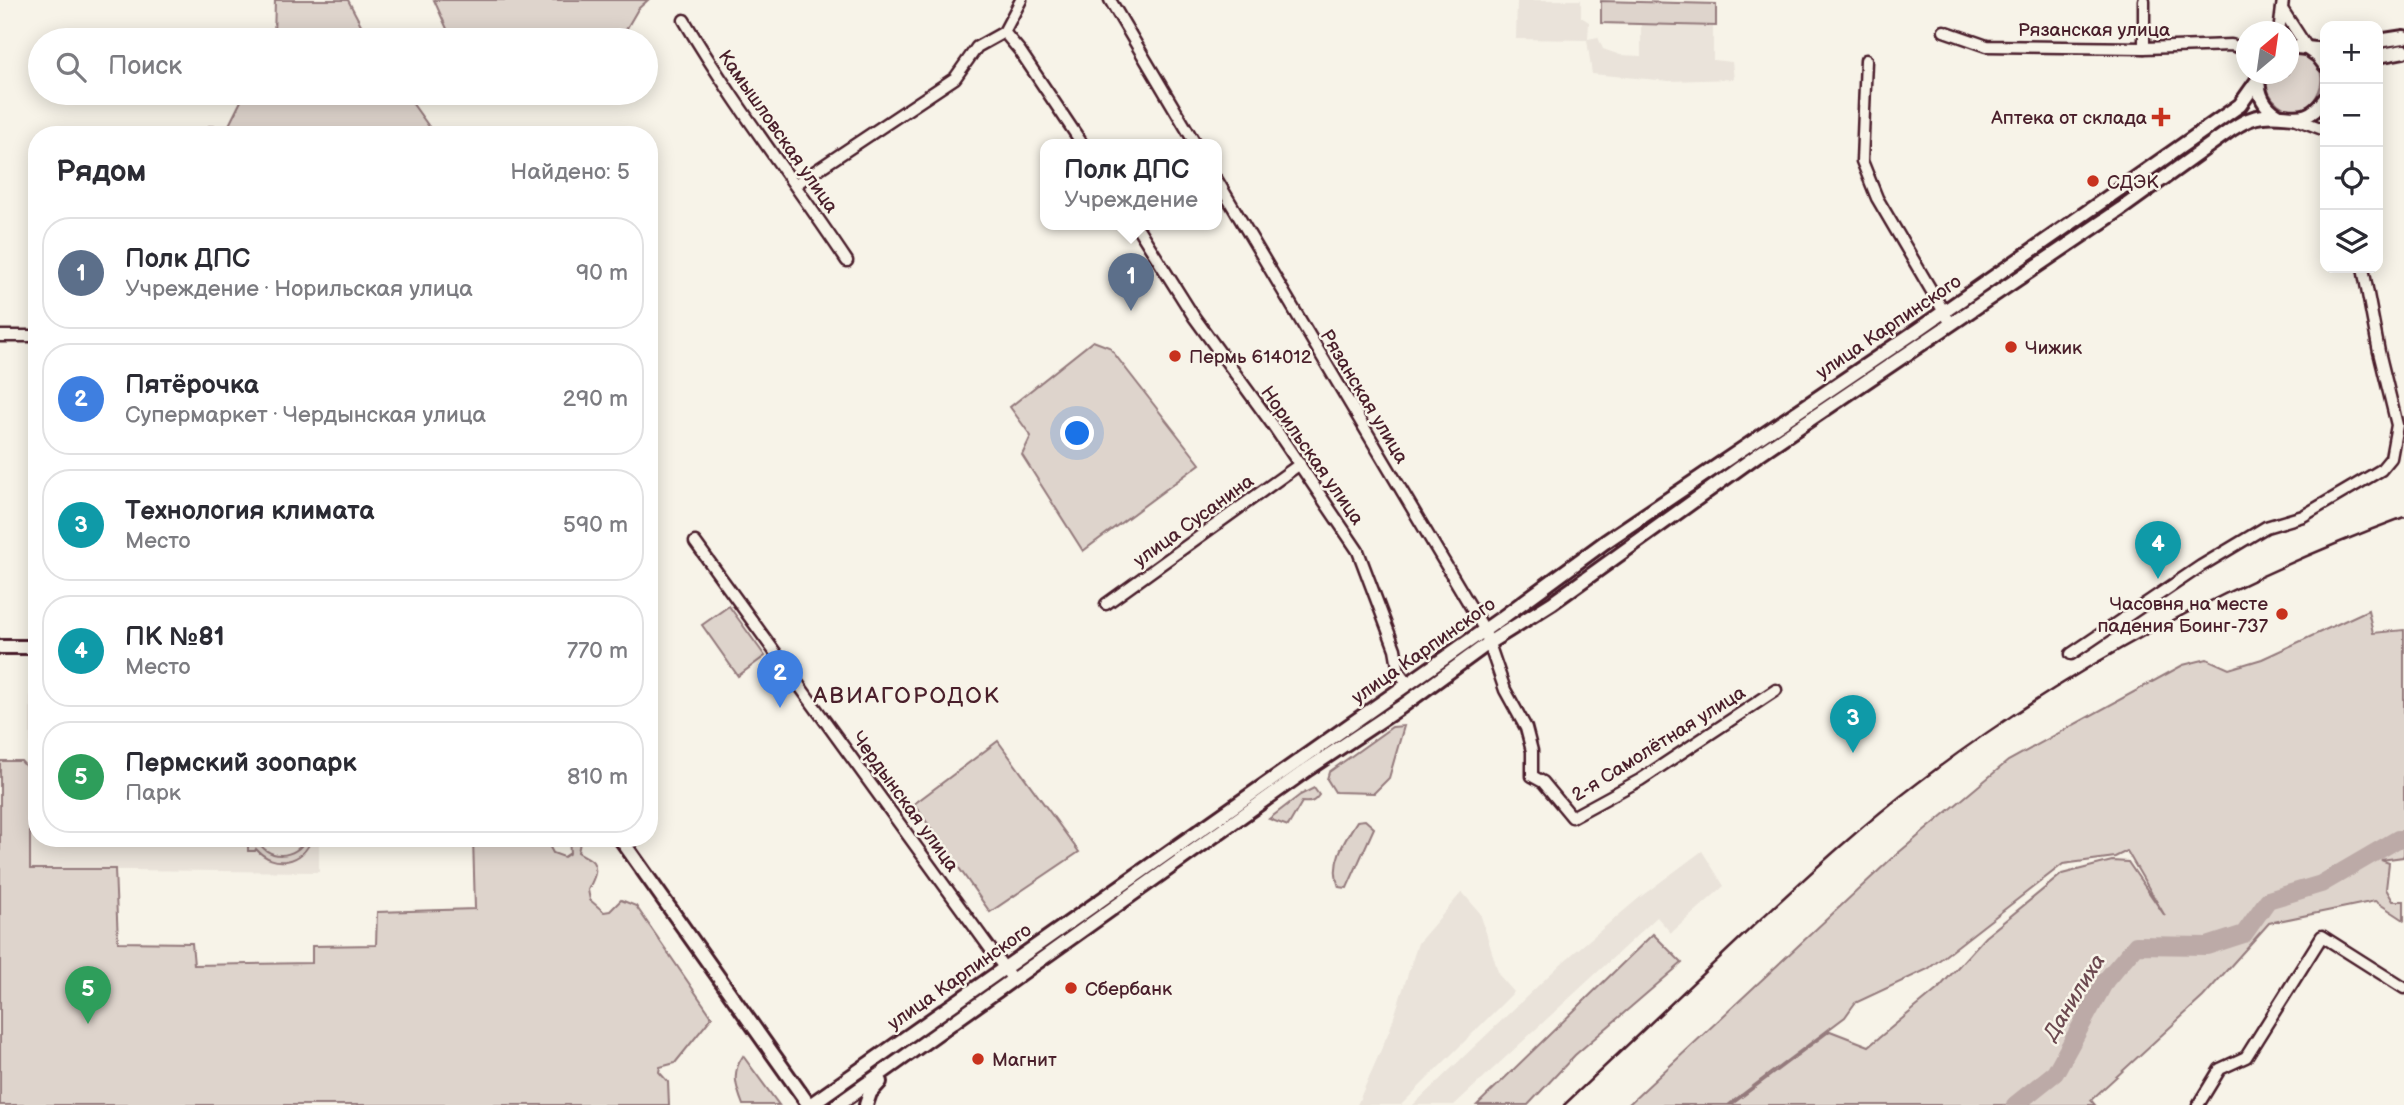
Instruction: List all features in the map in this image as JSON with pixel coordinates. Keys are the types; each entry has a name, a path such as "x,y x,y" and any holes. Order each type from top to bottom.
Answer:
{"main road":[{"path":"2383,40 2404,37"},
{"path":"2299,48 2320,50"},
{"path":"2308,49 2320,59"},
{"path":"2383,55 2404,51"},
{"name":"улица Карпинского","path":"810,1105 1005,968 1206,834 1408,684 1615,536 2240,105 2252,84"},
{"name":"улица Карпинского","path":"2258,84 2264,103 2272,111 2288,117"},
{"name":"улица Карпинского","path":"1237,812 1402,707 1490,642 1552,603 1759,454 2240,124 2266,115 2288,117 2312,113 2320,104"},
{"path":"2061,230 2072,232 2073,241"},
{"path":"1615,536 1611,542 1612,548 1616,552 1626,550"},
{"path":"0,647 28,648"},
{"name":"улица Карпинского","path":"837,1105 1013,980 1206,834"},
{"path":"626,847 810,1105"},
{"path":"866,1105 873,1088 897,1068 904,1057"}],"street":[{"path":"796,184 955,78 977,47 1004,32 1021,0"},
{"path":"1110,0 1192,139"},
{"path":"2144,0 2144,48"},
{"path":"2282,5 2292,27 2308,49"},
{"name":"Камышловская улица","path":"684,20 706,58 847,261"},
{"name":"Рязанская улица","path":"1944,31 1987,46 2236,46"},
{"path":"1004,32 1020,51 1079,139"},
{"path":"1866,60 1863,161 1877,198 1951,324"},
{"path":"2288,117 2320,128"},
{"name":"Рязанская улица","path":"1222,188 1484,629 1505,690 1527,728 1532,751 1532,776"},
{"name":"Норильская улица","path":"1139,230 1194,317 1300,464 1358,551 1395,649 1399,672 1408,684"},
{"path":"2071,654 2202,566 2266,527 2302,516 2387,464 2394,448 2397,425 2364,273"},
{"path":"0,336 28,336"},
{"name":"улица Сусанина","path":"1106,604 1300,464"},
{"name":"Чердынская улица","path":"695,542 1013,980"},
{"name":"2-я Самолётная улица","path":"1532,776 1543,782 1572,817 1640,780 1776,690"},
{"path":"2198,1105 2220,1069 2246,1057 2322,936 2404,988"}],"shaded area":[{"path":"275,0 348,0 363,28 274,28"},
{"path":"434,0 648,0 638,9 627,28 447,28"},
{"path":"1517,0 1581,0 1581,17 1589,22 1588,39 1598,37 1603,49 1620,55 1641,56 1641,23 1713,24 1713,60 1732,62 1734,79 1669,81 1592,74 1587,40 1516,39"},
{"path":"1601,1 1716,4 1716,26 1601,23"},
{"path":"2299,55 2309,58 2318,67 2319,91 2313,101 2303,108 2291,110 2278,104 2267,86 2299,84"},
{"path":"239,105 414,105 429,126 228,126"},
{"path":"1093,341 1109,347 1200,464 1083,551 1022,455 1031,436 1010,407"},
{"path":"729,606 765,656 738,676 702,625"},
{"path":"2368,610 2373,633 2404,630 2404,854 2403,857 2381,860 2389,863 2386,889 2393,901 2404,901 2404,920 2375,901 2269,923 2203,997 2091,1100 2095,1105 1731,1105 1830,1031 1869,1046 1938,989 1985,937 2062,874 2112,861 2128,862 2165,916 2127,851 2115,857 2063,864 1928,969 1855,1003 1845,1017 1728,1105 1628,1105 1891,859 2008,761 2183,665 2207,659 2229,669 2262,659"},
{"path":"1404,726 1389,778 1374,793 1335,792 1327,779 1329,772 1392,727"},
{"path":"998,741 1079,852 990,912 914,804"},
{"path":"0,761 21,761 28,769 30,869 115,869 118,942 192,943 194,965 312,963 312,946 376,945 377,912 475,909 473,847 550,847 553,853 564,857 570,853 570,847 579,847 578,852 595,865 588,890 590,900 604,912 610,911 621,900 636,906 712,1017 675,1063 660,1067 659,1072 668,1082 669,1105 0,1105"},
{"path":"1314,788 1319,795 1312,801 1302,802 1288,826 1269,819 1300,795"},
{"path":"1365,820 1374,828 1347,888 1339,887 1336,870 1339,853 1357,821"},
{"path":"30,847 319,847 319,872 30,869"},
{"path":"248,847 262,847 281,855 289,854 300,847 308,847 302,854 287,861 271,859 256,849 248,851"},
{"path":"1702,851 1724,886 1671,933 1657,917 1454,1105 1413,1105 1563,962 1639,898"},
{"path":"1462,892 1480,913 1499,975 1514,992 1401,1105 1357,1105 1390,1029 1418,943"},
{"path":"1653,934 1682,963 1575,1055 1528,1105 1477,1105"},
{"path":"743,1056 779,1105 743,1105 736,1074"}],"waterway":[{"name":"Данилиха","path":"2015,1105 2055,1073 2106,980 2136,945 2207,946 2244,934 2268,900 2321,884 2398,839 2404,839"}],"railway":[{"path":"1564,1105 1834,852 1897,799 1975,741 2092,666 2213,600 2339,542 2404,517"}],"place":[{"name":"Аптека от склада","path":"2161,117"},
{"name":"СДЭК","path":"2093,181"},
{"name":"Полк ДПС","path":"1131,311"},
{"name":"Чижик","path":"2011,347"},
{"name":"Пермь 614012","path":"1175,356"},
{"name":"ПК №81","path":"2158,579"},
{"name":"Часовня на месте падения Боинг-737","path":"2282,614"},
{"name":"Пятёрочка","path":"780,708"},
{"name":"Технология климата","path":"1853,753"},
{"name":"Сбербанк","path":"1071,988"},
{"name":"Пермский зоопарк","path":"88,1024"},
{"name":"Магнит","path":"978,1059"}],"district":[{"name":"АВИАГОРОДОК","path":"907,695"}]}
